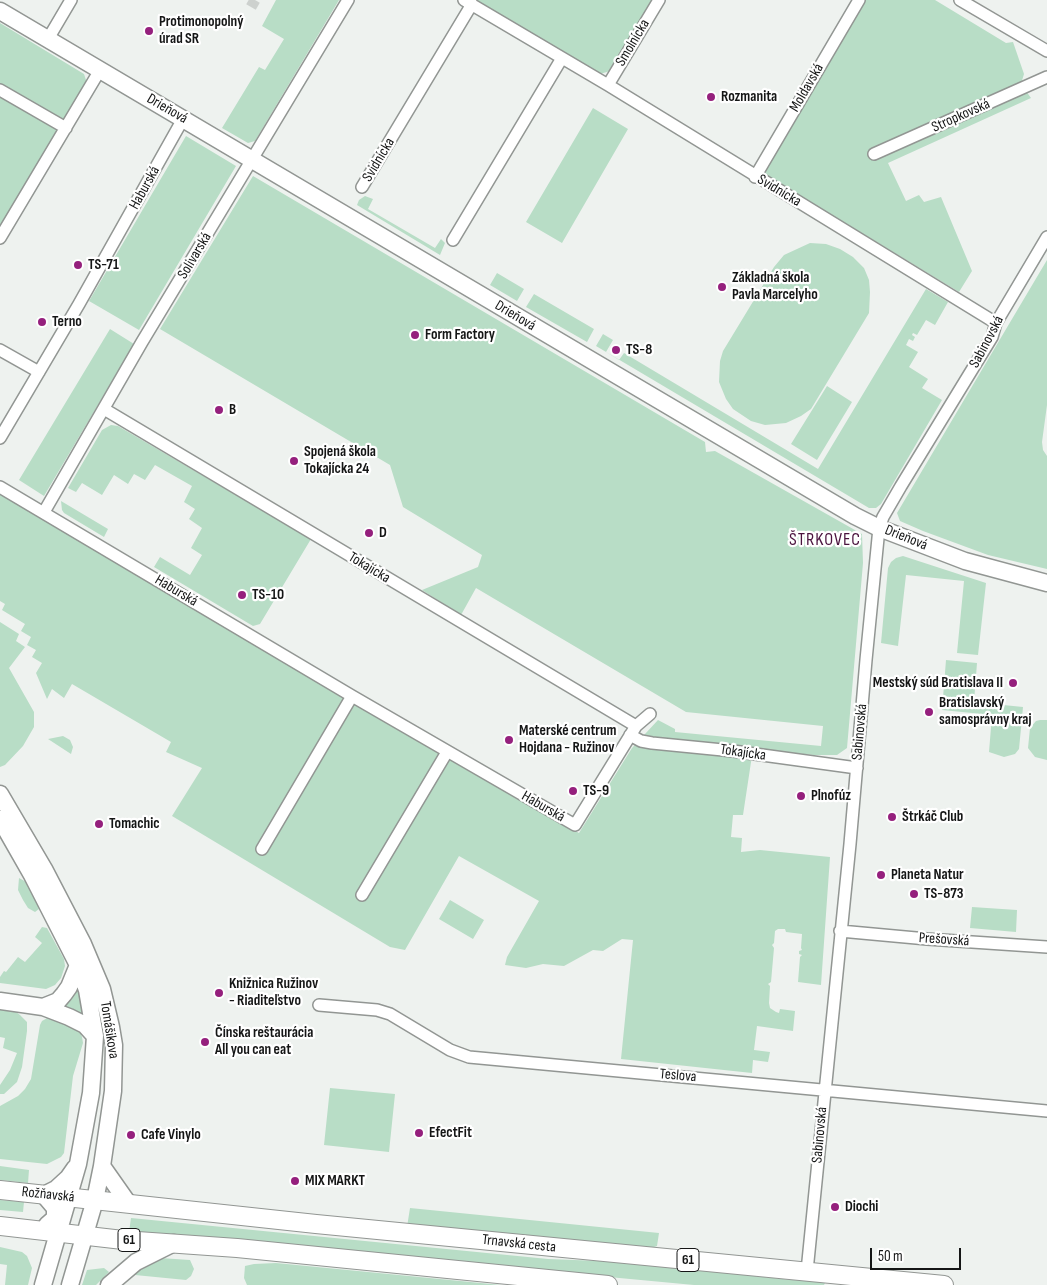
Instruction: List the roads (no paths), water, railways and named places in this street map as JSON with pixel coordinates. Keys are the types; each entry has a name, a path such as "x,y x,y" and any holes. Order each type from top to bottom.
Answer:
{"main road":[{"name":"Drieňová","path":"0,11 854,516 879,528 965,562 1047,583"},
{"name":"Tomášikova","path":"0,794 44,868 84,944 102,989 114,1045 114,1077 102,1166 95,1200 70,1285"},
{"name":"Tomášikova","path":"0,819 32,875 78,964 87,990 95,1036 91,1093 78,1164 70,1198 42,1285"},
{"path":"43,1007 58,1001 64,994 69,987 78,964"},
{"path":"0,1001 43,1007 85,1024 95,1036"},
{"path":"24,1228 48,1225 55,1218 56,1208 44,1195 56,1189 68,1178 78,1164"},
{"path":"102,1166 128,1203"},
{"name":"Rožňavská","path":"0,1190 95,1200"},
{"name":"Trnavská cesta","path":"95,1200 944,1285"},
{"name":"61","path":"0,1226 608,1285"},
{"path":"109,1285 136,1262 174,1243"}],"street":[{"path":"48,39 71,0"},
{"name":"Solivarská","path":"44,512 104,408 348,0"},
{"name":"Smolnícka","path":"608,86 658,0"},
{"name":"Moldavská","path":"756,177 859,0"},
{"path":"960,0 1047,50"},
{"name":"Svidnícka","path":"362,187 468,2 996,323"},
{"path":"453,240 562,58"},
{"path":"0,238 100,70"},
{"name":"Stropkovská","path":"874,154 1047,77"},
{"path":"0,90 66,128"},
{"name":"Haburská","path":"0,438 183,119"},
{"name":"Sabinovská","path":"807,1271 879,528 883,518 992,337 996,323 1047,237"},
{"path":"0,350 39,372"},
{"name":"Tokajícka","path":"104,408 633,730 641,741 857,768"},
{"name":"Haburská","path":"0,487 447,752 574,825 633,730 650,714"},
{"path":"262,849 352,696"},
{"path":"362,895 447,752"},
{"name":"Prešovská","path":"840,930 927,939 1047,946"},
{"name":"Teslova","path":"319,1006 377,1010 390,1014 450,1050 469,1057 1047,1112"}],"tunnel":[{"path":"251,7 255,0"}],"place":[{"name":"Protimonopolný úrad SR","path":"149,31"},
{"name":"Rozmanita","path":"711,97"},
{"name":"TS-71","path":"78,265"},
{"name":"Základná škola Pavla Marcelyho","path":"722,287"},
{"name":"Terno","path":"42,322"},
{"name":"Form Factory","path":"415,335"},
{"name":"TS-8","path":"616,350"},
{"name":"B","path":"219,410"},
{"name":"Spojená škola Tokajícka 24","path":"294,461"},
{"name":"D","path":"369,533"},
{"name":"TS-10","path":"242,595"},
{"name":"Mestský súd Bratislava II","path":"1013,683"},
{"name":"Bratislavský samosprávny kraj","path":"929,712"},
{"name":"Materské centrum Hojdana - Ružinov","path":"509,740"},
{"name":"TS-9","path":"573,791"},
{"name":"Plnofúz","path":"801,796"},
{"name":"Štrkáč Club","path":"892,817"},
{"name":"Tomachic","path":"99,824"},
{"name":"Planeta Natur","path":"881,875"},
{"name":"TS-873","path":"914,894"},
{"name":"Knižnica Ružinov - Riaditeľstvo","path":"219,993"},
{"name":"Čínska reštaurácia All you can eat","path":"205,1042"},
{"name":"EfectFit","path":"419,1133"},
{"name":"Cafe Vinylo","path":"131,1135"},
{"name":"MIX MARKT","path":"295,1181"},
{"name":"Diochi","path":"835,1207"}],"district":[{"name":"ŠTRKOVEC","path":"825,540"}]}
